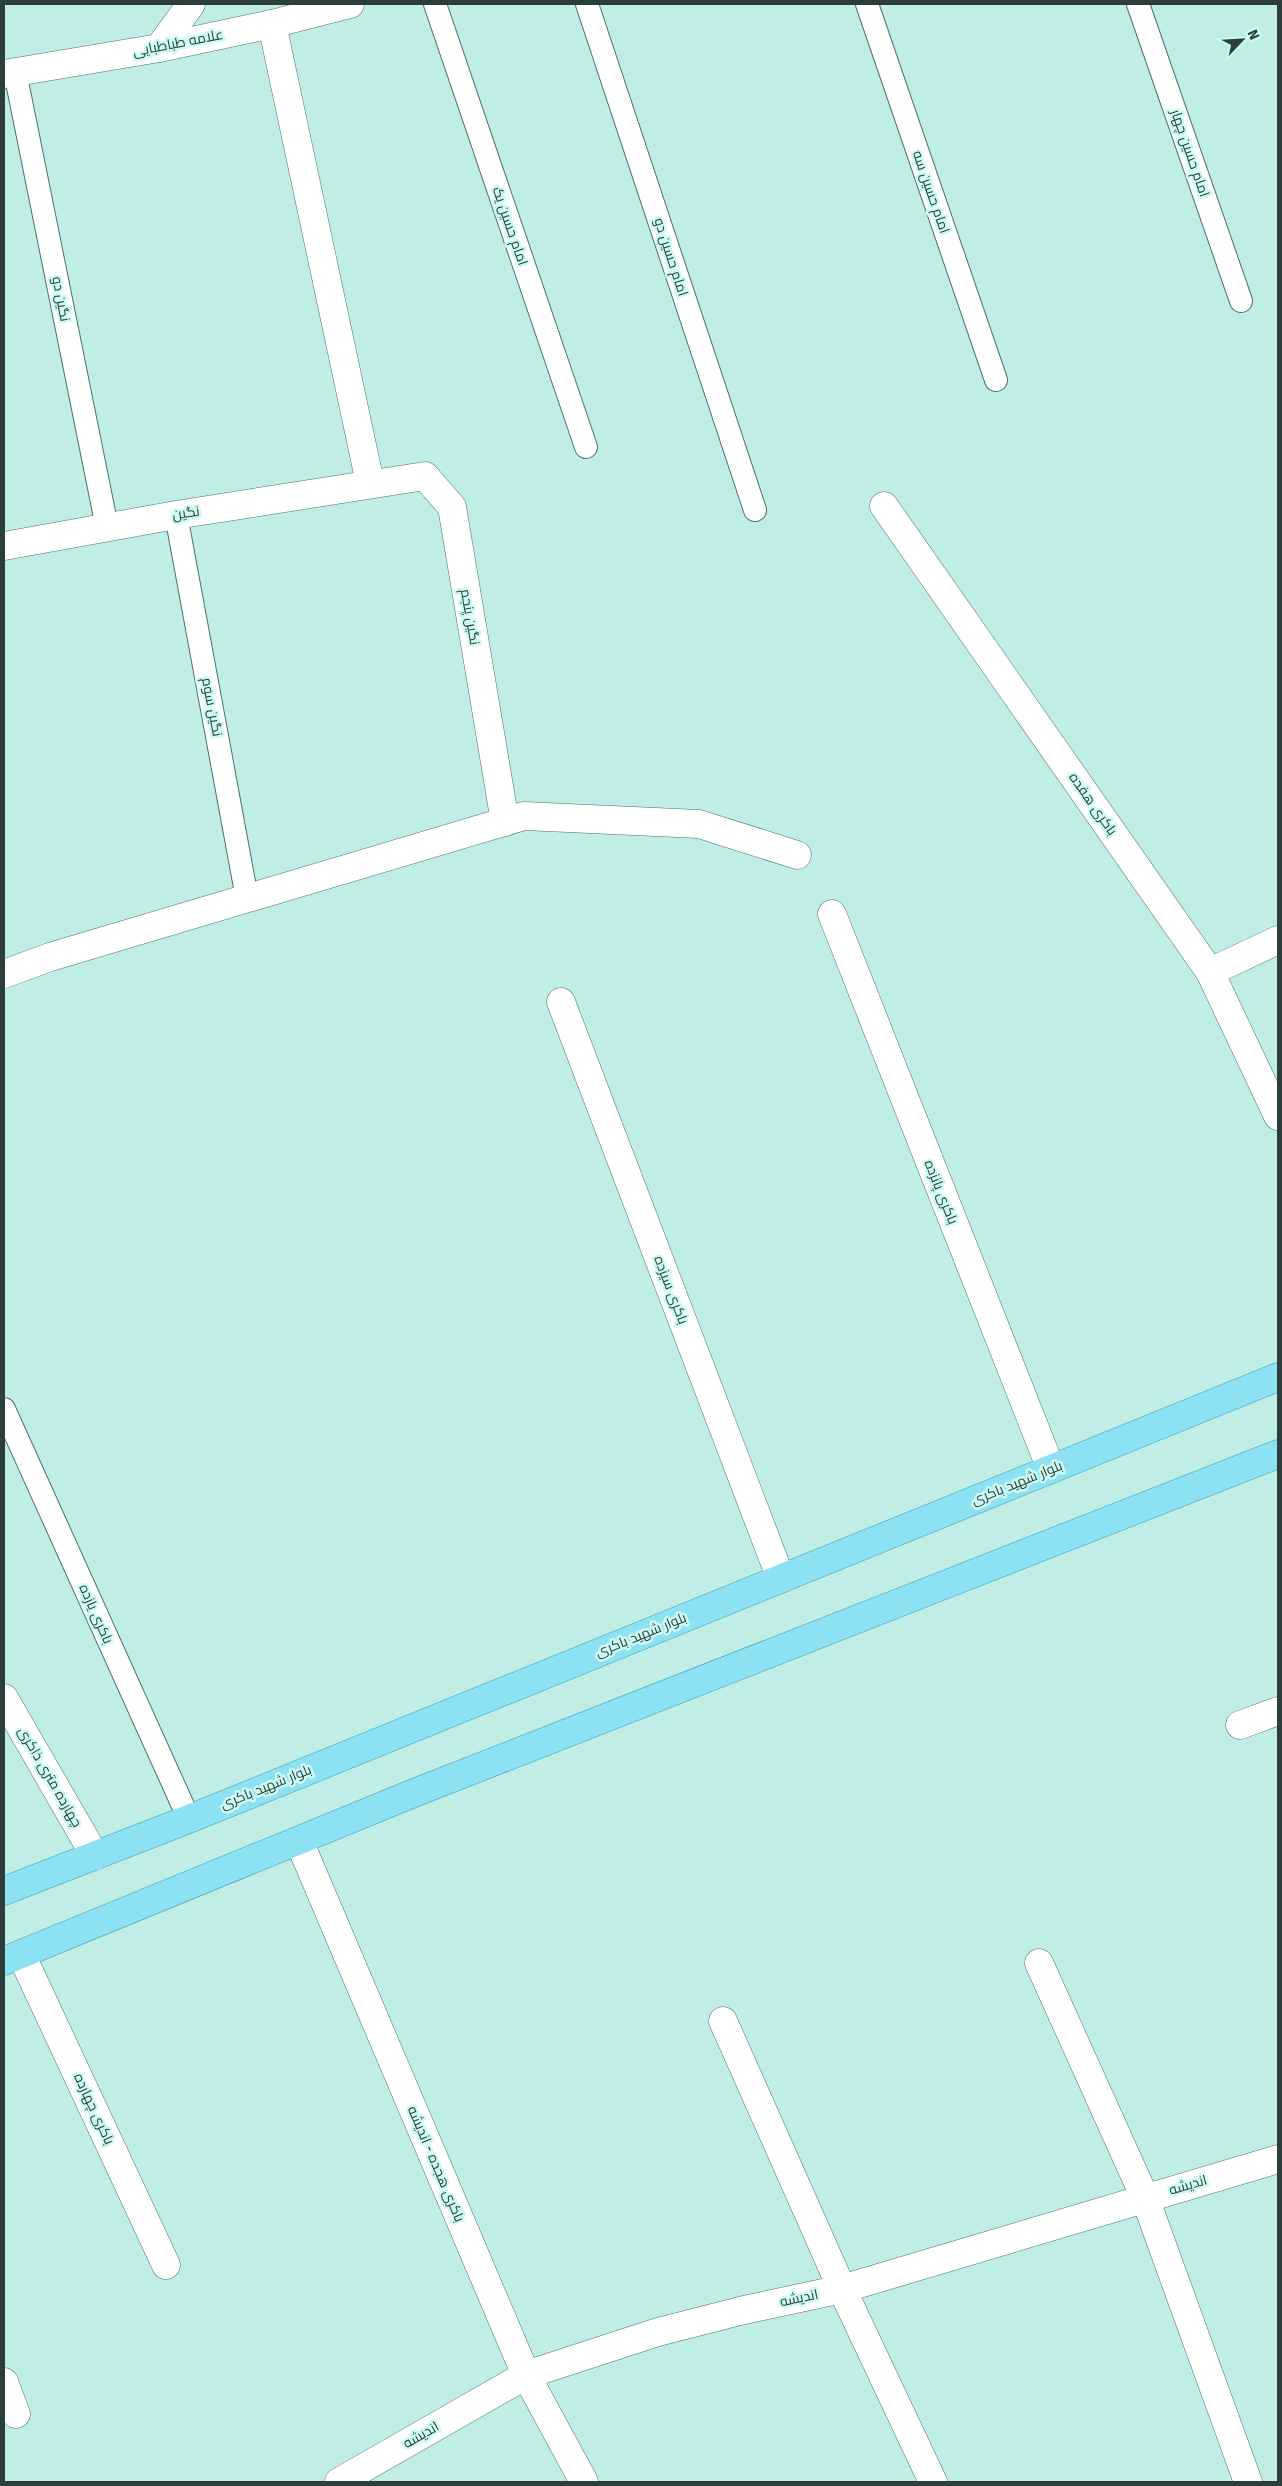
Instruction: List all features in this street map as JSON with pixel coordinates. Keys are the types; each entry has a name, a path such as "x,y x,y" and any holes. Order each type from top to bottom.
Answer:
{"main road":[{"name":"بلوار شهید باکری","path":"4,1891 95,1856 1278,1377"},
{"path":"12,1958 414,1793 1278,1454"}],"street":[{"path":"159,48 191,4"},
{"name":"علامه طباطبایی","path":"9,73 159,48 272,24 350,4"},
{"path":"272,24 370,483"},
{"name":"نگین پنجم","path":"370,483 425,476 452,507 505,822"},
{"name":"نگین","path":"4,546 370,483"},
{"name":"باکری هفده","path":"884,506 1210,972 1278,1116"},
{"path":"4,974 50,957 524,816 699,824 797,855"},
{"name":"باکری پانزده","path":"832,914 1051,1469"},
{"path":"1210,972 1278,940"},
{"name":"باکری سیزده","path":"561,1002 781,1579"},
{"name":"چهارده متری ذاکری","path":"4,1698 95,1856"},
{"path":"1240,1725 1278,1711"},
{"name":"باکری هجده - اندیشه","path":"299,1841 526,2375 584,2482"},
{"name":"باکری چهارده","path":"12,1958 166,2265"},
{"path":"1039,1963 1144,2198 1248,2482"},
{"path":"723,2021 842,2289 933,2482"},
{"name":"اندیشه","path":"339,2482 526,2375 658,2332 744,2310 842,2289 1278,2159"},
{"path":"4,2382 16,2414"}],"lane":[{"name":"امام حسین یک","path":"435,4 586,448"},
{"name":"امام حسین دو","path":"587,4 755,510"},
{"name":"امام حسین سه","path":"867,4 996,380"},
{"name":"امام حسین چهار","path":"1138,4 1241,301"},
{"name":"نگین دو","path":"9,73 107,527"},
{"name":"نگین سوم","path":"176,515 247,898"},
{"name":"باکری یازده","path":"4,1409 189,1818"}]}
